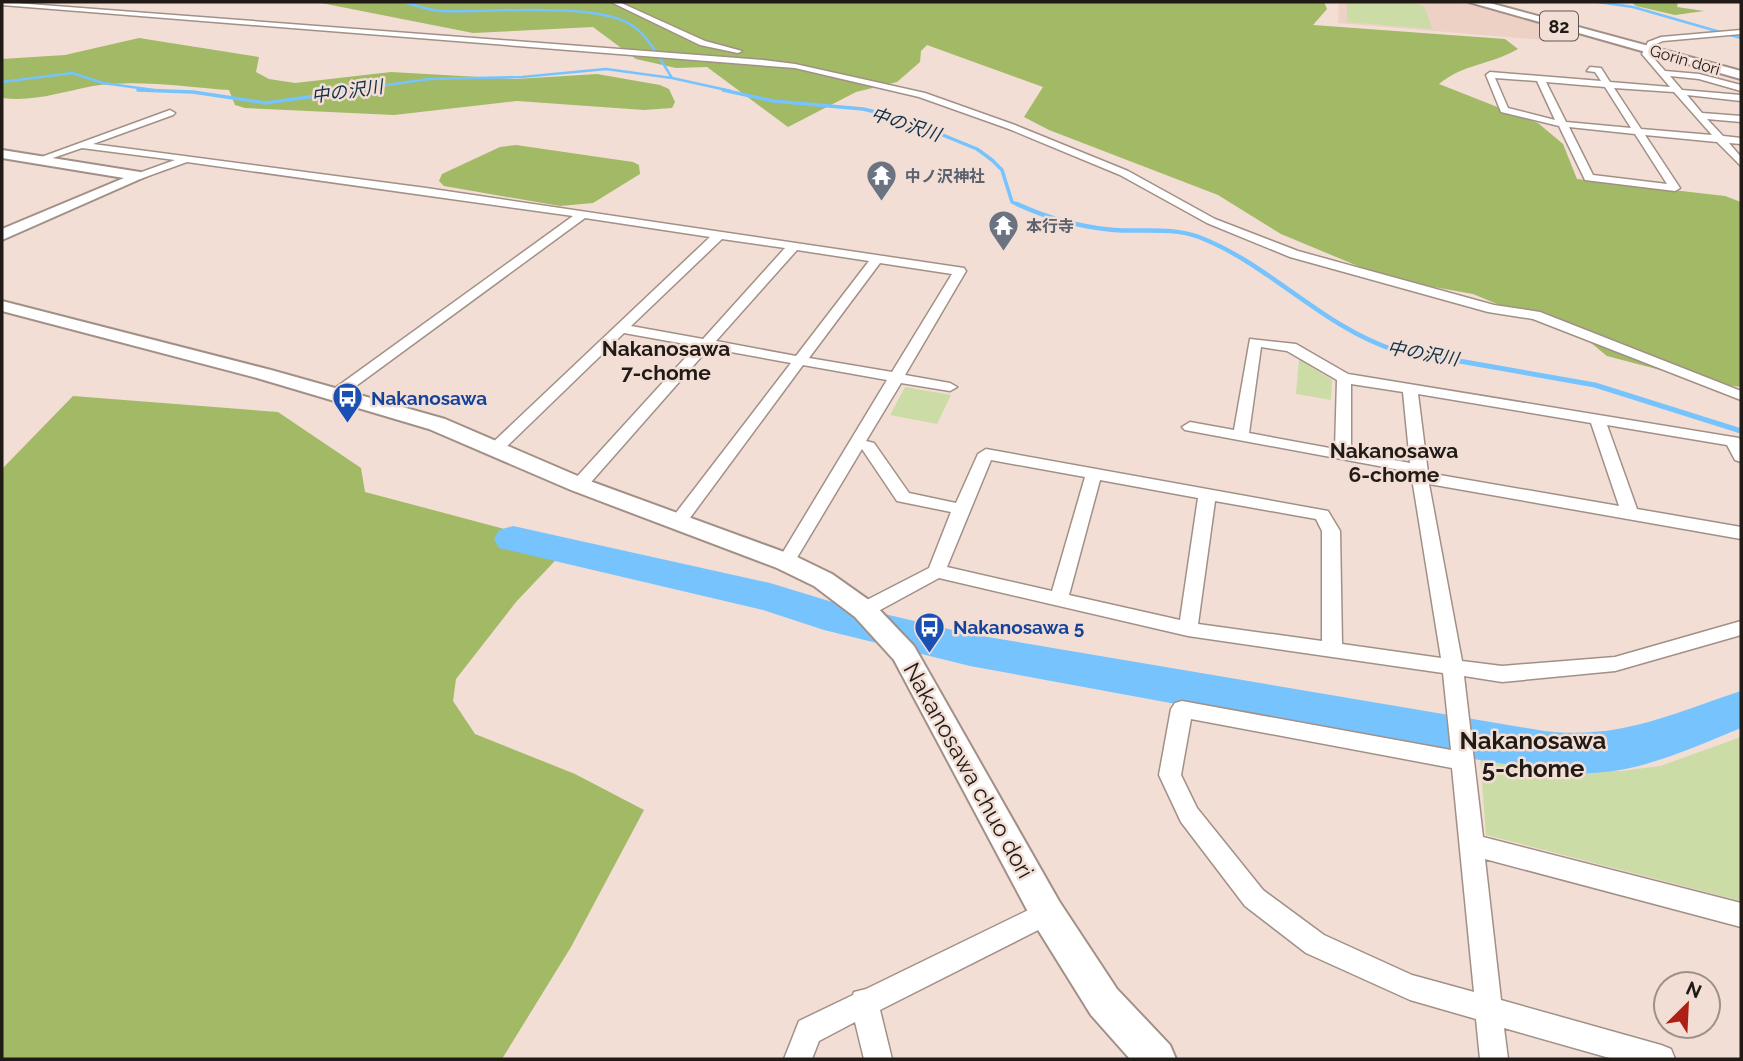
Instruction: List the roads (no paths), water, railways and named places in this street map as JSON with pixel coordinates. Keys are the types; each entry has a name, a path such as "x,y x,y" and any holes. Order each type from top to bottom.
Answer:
{"main road":[{"name":"Gorin dori","path":"1474,2 1741,75"}],"street":[{"path":"614,2 703,43 775,58 795,66 945,102 1124,173 1212,221 1294,254 1493,309 1535,316 1574,328 1741,396"},
{"path":"2,3 795,66"},
{"path":"1737,32 1661,38 1646,54 1698,115 1723,139 1741,163"},
{"path":"1540,79 1589,178 1675,188 1598,71 1590,69"},
{"path":"1662,73 1699,76 1741,88"},
{"path":"1741,97 1490,75 1504,110 1562,124 1741,141"},
{"path":"41,159 170,113"},
{"path":"1698,115 1741,119"},
{"path":"82,145 583,214 960,271 786,562"},
{"path":"2,153 140,176"},
{"path":"2,235 140,176 187,160"},
{"path":"336,394 583,214"},
{"path":"495,449 719,235"},
{"path":"579,485 794,246"},
{"path":"678,522 877,258"},
{"name":"Nakanosawa chuo dori","path":"2,306 336,394 437,424 579,485 786,562 823,580 864,610 904,653 918,674 1047,913 1104,1002 1156,1059"},
{"path":"623,329 950,387"},
{"path":"1241,436 1255,342 1292,347 1344,378 1733,441 1741,457"},
{"path":"1343,455 1344,378"},
{"path":"1410,389 1420,473 1453,669 1494,1059"},
{"path":"1597,419 1630,513"},
{"path":"1190,427 1741,533"},
{"path":"858,443 868,446 902,497 960,509"},
{"path":"937,571 960,509 986,454 1321,515 1331,531 1332,650"},
{"path":"1059,598 1094,473"},
{"path":"1188,629 1207,494"},
{"path":"864,610 937,571 1188,629 1502,674 1615,663 1741,628"},
{"path":"1464,757 1182,709 1170,775 1189,815 1254,898 1315,944 1410,987 1661,1059"},
{"path":"1472,845 1741,915"},
{"path":"798,1059 809,1031 864,1001 1047,913"},
{"path":"864,1001 878,1059"}],"waterway":[{"path":"403,2 440,11 568,11 616,18 633,26 645,37 672,78"},
{"path":"1437,2 1531,2"},
{"path":"1598,2 1633,7 1741,38"},
{"name":"中の沢川","path":"345,91 429,79 522,77 606,69 672,78"},
{"name":"中の沢川","path":"2,82 72,73 103,83 159,91"},
{"name":"中の沢川","path":"672,78 731,91"},
{"name":"中の沢川","path":"138,90 159,91"},
{"name":"中の沢川","path":"159,91 193,92 266,103 357,90"},
{"name":"中の沢川","path":"723,90 773,101 863,109 901,118 977,149 1002,170 1012,202 1021,206"},
{"name":"中の沢川","path":"1017,204 1052,218 1089,227 1168,231 1199,237 1250,263 1345,327 1393,349"},
{"name":"中の沢川","path":"1393,349 1595,385 1741,431"},
{"name":"中の沢川","path":"1393,349 1397,351"},
{"path":"513,539 770,597 824,615 970,650 1544,751 1577,754 1626,749 1676,734 1741,709"}],"place":[{"name":"中ノ沢神社","path":"882,203"},
{"name":"本行寺","path":"1003,253"},
{"name":"Nakanosawa","path":"348,425"},
{"name":"Nakanosawa 5","path":"930,654"}],"district":[{"name":"Nakanosawa 7-chome","path":"666,360"},
{"name":"Nakanosawa 6-chome","path":"1394,462"},
{"name":"Nakanosawa 5-chome","path":"1533,754"}]}
